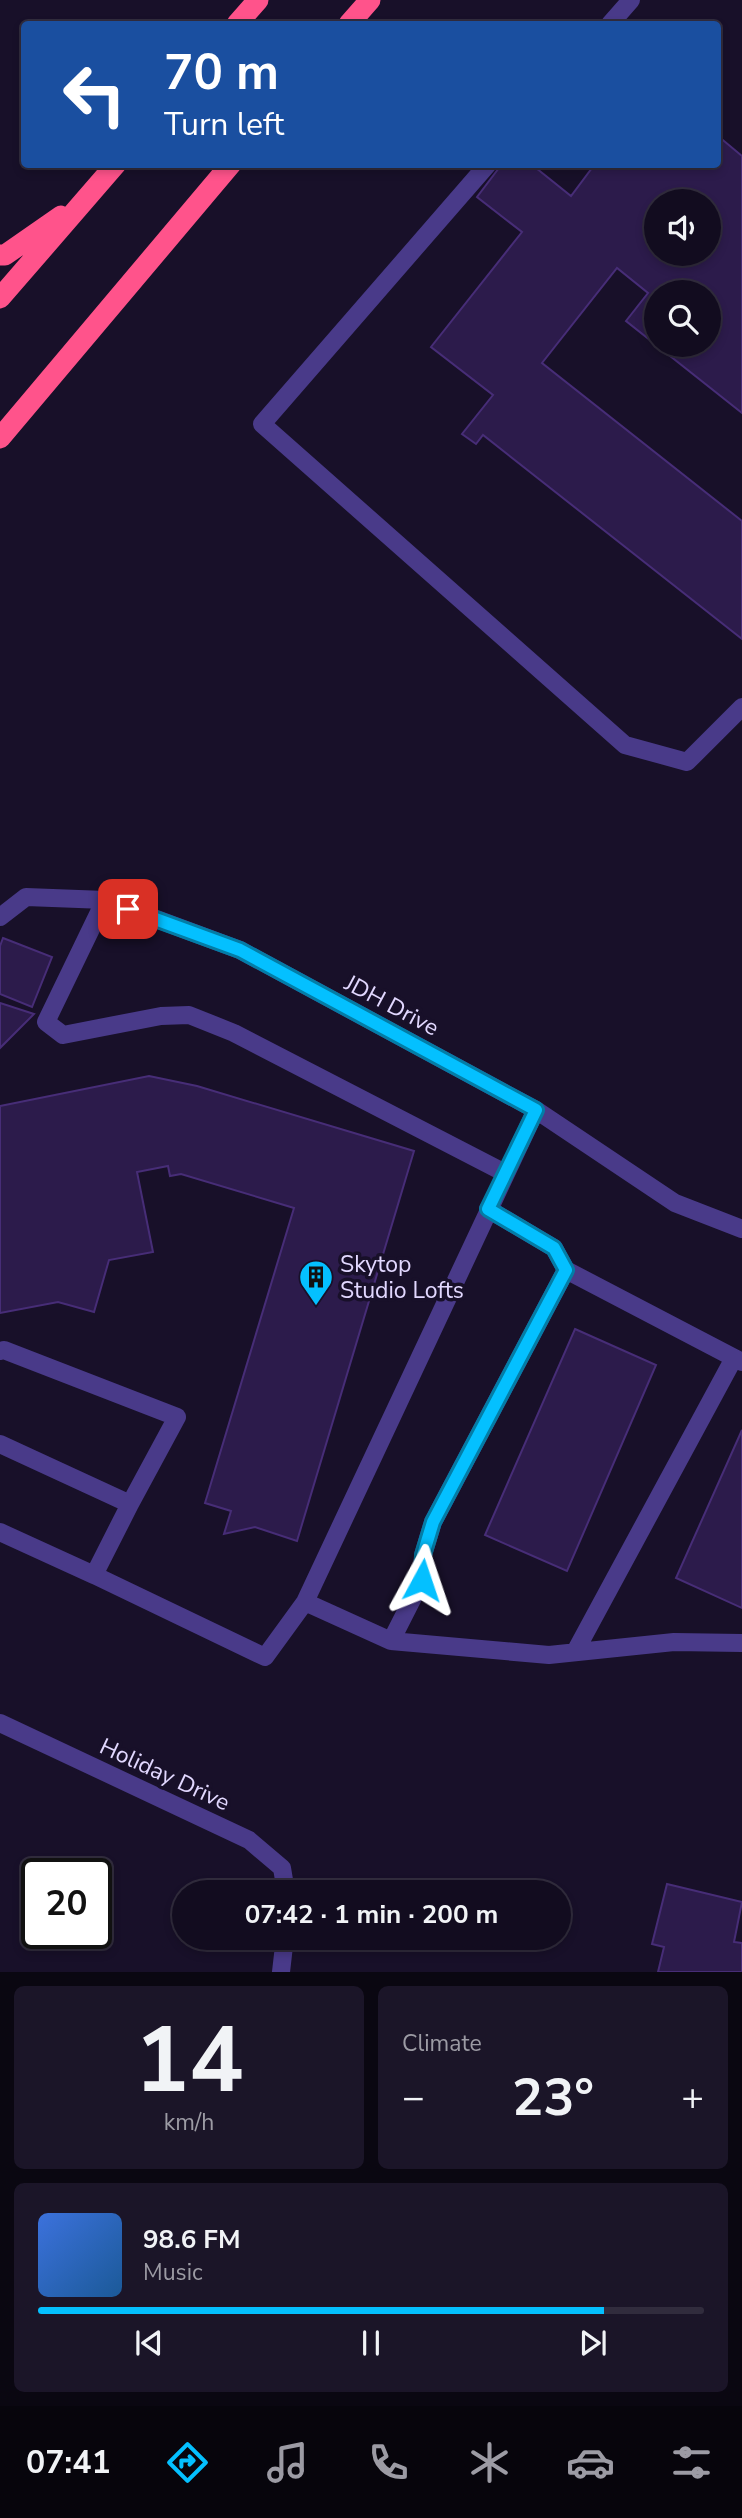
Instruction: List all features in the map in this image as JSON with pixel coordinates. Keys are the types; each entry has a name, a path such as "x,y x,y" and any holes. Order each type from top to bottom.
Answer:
{"highway":[{"path":"240,21 258,0"},
{"path":"352,21 370,0"},
{"path":"0,298 113,168"},
{"path":"0,438 228,168"},
{"path":"0,255 5,255 89,196"}],"street":[{"path":"613,21 631,0"},
{"path":"485,168 262,424 625,745 687,762 742,707"},
{"name":"JDH Drive","path":"0,917 26,897 105,900 240,950 536,1110 675,1203 742,1229"},
{"path":"105,900 46,1022 63,1035 161,1016 189,1015 234,1033 505,1173"},
{"path":"0,1532 94,1574 265,1657 304,1602 536,1110"},
{"path":"488,1209 554,1248 566,1270 738,1360 575,1652"},
{"path":"391,1641 422,1580 423,1555 433,1522 566,1270"},
{"path":"0,1351 4,1350 177,1418 94,1574"},
{"path":"0,1444 130,1504"},
{"path":"304,1602 391,1641 549,1655 674,1642 742,1643"},
{"name":"Holiday Drive","path":"0,1723 249,1840 282,1868 284,1880"},
{"path":"281,1972 284,1950"}],"building":[{"path":"721,138 742,156 742,413 671,357 721,357 721,280 644,280 644,290 617,268 542,363 742,521 742,639 483,435 476,444 462,434 493,395 431,347 522,232 477,197 499,168 536,168 571,196 592,168 721,168"},
{"path":"644,298 644,335 626,321"},
{"path":"3,938 52,957 32,1007 0,994 0,946"},
{"path":"0,1003 34,1014 0,1048"},
{"name":"Skytop Studio Lofts","path":"149,1076 197,1086 414,1151 297,1541 255,1527 224,1534 231,1511 205,1503 294,1208 181,1174 170,1176 168,1166 137,1172 153,1252 109,1260 94,1312 58,1302 0,1313 0,1106"},
{"path":"575,1329 656,1365 567,1571 485,1535"},
{"path":"742,1430 742,1608 676,1578"},
{"path":"667,1884 742,1902 734,1942 742,1943 742,1972 658,1972 664,1947 652,1944"}],"place":[{"name":"Skytop Studio Lofts","path":"316,1307"}],"route":[{"path":"128,909 240,950 536,1110 488,1209 554,1248 566,1270 433,1522 423,1555 422,1580"}]}
